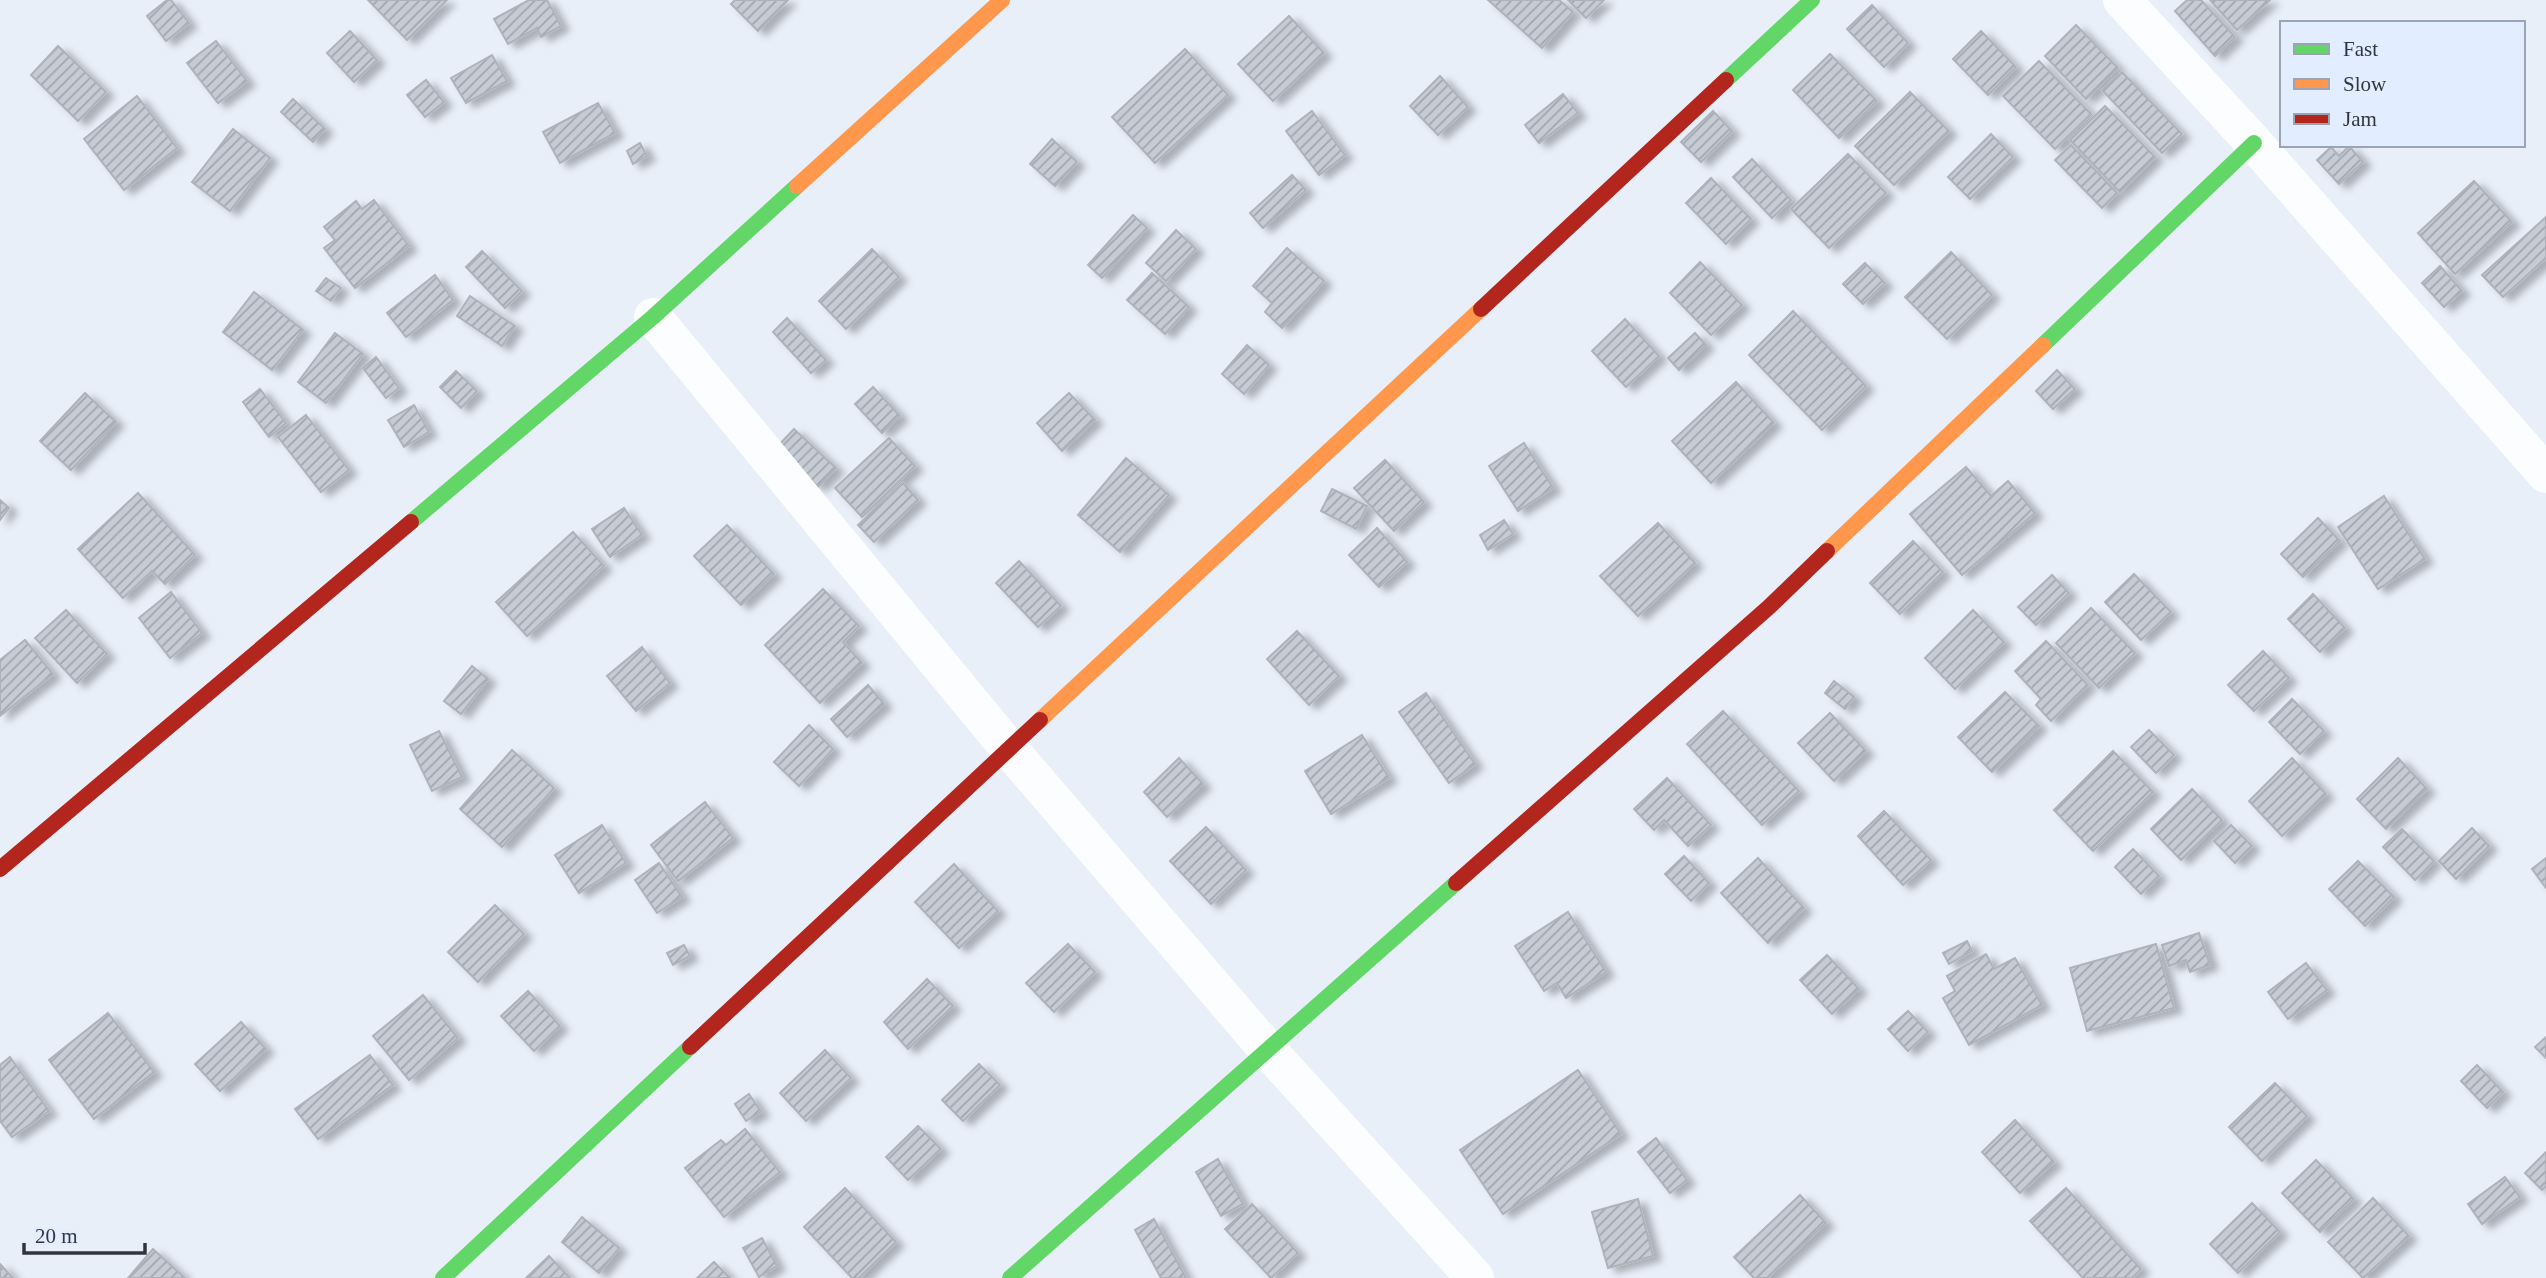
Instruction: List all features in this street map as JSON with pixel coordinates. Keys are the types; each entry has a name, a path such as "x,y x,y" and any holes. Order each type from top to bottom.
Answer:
{"street":[{"path":"0,869 653,317 1002,0"},
{"path":"443,1278 1812,0"},
{"path":"2122,0 2254,143 2546,474"},
{"path":"1010,1278 1769,607 2254,143"},
{"path":"653,317 1010,750 1267,1049 1475,1278"}],"building":[{"path":"167,0 171,0 189,23 166,41 147,16"},
{"path":"368,0 447,0 407,40"},
{"path":"529,0 547,0 561,26 541,37 537,28 508,44 494,19"},
{"path":"735,0 788,0 758,31 731,4"},
{"path":"1488,0 1559,0 1573,12 1542,48"},
{"path":"1568,0 1604,0 1586,18"},
{"path":"2187,0 2201,0 2235,37 2215,56 2175,11"},
{"path":"2210,0 2270,0 2237,30"},
{"path":"1872,5 1908,43 1884,67 1847,29"},
{"path":"1289,16 1324,53 1273,101 1238,64"},
{"path":"2076,25 2118,68 2086,99 2045,56"},
{"path":"350,31 377,60 354,82 327,53"},
{"path":"1981,31 2016,67 1988,95 1953,59"},
{"path":"216,41 247,81 218,103 187,63"},
{"path":"58,46 106,92 78,121 31,75"},
{"path":"1185,49 1228,95 1155,163 1112,117"},
{"path":"1830,54 1877,101 1839,138 1793,90"},
{"path":"492,55 507,81 466,103 451,78"},
{"path":"2039,61 2091,114 2055,149 2003,96"},
{"path":"2122,72 2182,134 2162,153 2102,90"},
{"path":"1440,76 1468,107 1438,135 1410,106"},
{"path":"426,80 444,102 425,117 407,95"},
{"path":"1910,92 1949,131 1894,185 1855,146"},
{"path":"1563,94 1578,113 1539,143 1525,125"},
{"path":"137,96 177,148 124,190 84,139"},
{"path":"293,99 325,129 313,142 281,112"},
{"path":"598,103 615,133 560,163 543,132"},
{"path":"2105,106 2155,157 2120,192 2070,140"},
{"path":"1312,111 1345,155 1319,175 1286,131"},
{"path":"1713,111 1732,131 1701,162 1681,142"},
{"path":"233,129 270,158 230,211 192,182"},
{"path":"1991,134 2013,157 1970,199 1948,177"},
{"path":"1052,139 1077,162 1055,186 1030,164"},
{"path":"640,143 647,156 633,164 627,151"},
{"path":"2071,145 2117,193 2102,208 2055,160"},
{"path":"2331,147 2339,156 2350,147 2363,162 2339,184 2317,160"},
{"path":"1848,154 1886,193 1829,248 1791,209"},
{"path":"1752,159 1791,200 1772,218 1733,177"},
{"path":"1292,175 1306,190 1263,228 1250,213"},
{"path":"1711,178 1751,219 1726,244 1686,203"},
{"path":"2474,181 2512,222 2455,274 2418,233"},
{"path":"374,200 409,246 355,288 324,248 335,240 324,227 356,201 362,209"},
{"path":"1133,215 1147,228 1102,278 1088,265"},
{"path":"2546,217 2546,258 2503,297 2482,275"},
{"path":"1176,230 1196,249 1166,281 1146,263"},
{"path":"1287,248 1324,281 1282,328 1265,312 1272,303 1253,286"},
{"path":"872,249 899,277 846,329 819,301"},
{"path":"482,251 522,291 505,308 466,267"},
{"path":"1951,252 1992,295 1947,339 1905,297"},
{"path":"1700,262 1742,305 1711,335 1670,293"},
{"path":"1865,263 1885,283 1863,304 1843,284"},
{"path":"2440,266 2462,291 2444,307 2422,283"},
{"path":"1152,273 1189,307 1165,334 1127,300"},
{"path":"435,275 453,300 406,337 387,313"},
{"path":"326,278 341,288 331,301 316,291"},
{"path":"254,292 303,330 272,370 223,332"},
{"path":"470,296 515,326 502,346 457,316"},
{"path":"1793,311 1866,386 1822,430 1749,355"},
{"path":"787,318 826,360 811,373 773,332"},
{"path":"1625,319 1659,356 1626,387 1592,351"},
{"path":"335,333 363,354 326,403 298,382"},
{"path":"1695,333 1706,345 1679,370 1668,358"},
{"path":"1247,345 1269,365 1244,394 1222,374"},
{"path":"376,357 399,388 386,398 363,368"},
{"path":"2057,370 2075,389 2053,409 2036,391"},
{"path":"456,371 477,391 461,408 440,387"},
{"path":"1736,382 1774,423 1711,483 1672,441"},
{"path":"873,387 900,416 882,433 855,404"},
{"path":"260,389 286,423 269,437 243,402"},
{"path":"85,393 116,422 71,470 40,441"},
{"path":"1069,393 1095,420 1062,451 1037,423"},
{"path":"414,405 429,432 404,447 388,420"},
{"path":"306,415 349,470 321,492 278,437"},
{"path":"794,429 836,468 818,487 776,448"},
{"path":"889,438 915,466 862,517 835,488"},
{"path":"1524,443 1553,488 1518,511 1489,466"},
{"path":"1126,458 1169,495 1120,552 1078,515"},
{"path":"1385,460 1424,502 1394,531 1354,488"},
{"path":"1966,467 1991,496 2008,481 2035,513 1962,575 1910,514"},
{"path":"903,483 918,500 874,542 858,525"},
{"path":"1332,489 1367,506 1356,529 1321,511"},
{"path":"138,493 195,555 165,584 152,571 123,598 78,549"},
{"path":"2384,496 2425,559 2378,589 2338,527"},
{"path":"0,500 9,508 0,520"},
{"path":"624,508 642,535 610,557 592,529"},
{"path":"2318,518 2340,541 2303,577 2281,554"},
{"path":"1504,520 1513,534 1488,550 1480,535"},
{"path":"1658,523 1695,563 1638,616 1600,576"},
{"path":"727,525 774,574 741,605 694,556"},
{"path":"1377,528 1407,562 1379,587 1349,555"},
{"path":"573,532 604,566 527,636 496,602"},
{"path":"1913,541 1943,572 1900,614 1870,583"},
{"path":"1019,561 1061,606 1038,627 996,583"},
{"path":"2134,574 2171,612 2141,640 2105,602"},
{"path":"2052,575 2069,593 2036,625 2018,607"},
{"path":"823,589 859,626 843,642 862,663 820,703 765,645"},
{"path":"171,592 202,633 170,658 139,618"},
{"path":"2313,594 2345,628 2320,652 2288,619"},
{"path":"2091,608 2135,653 2099,688 2056,643"},
{"path":"66,610 107,654 77,683 35,638"},
{"path":"1973,610 2004,642 1955,689 1925,658"},
{"path":"1297,631 1339,676 1309,705 1267,659"},
{"path":"25,640 53,674 0,716 0,660"},
{"path":"2046,641 2088,685 2051,721 2036,705 2041,699 2015,671"},
{"path":"642,647 670,683 636,711 607,676"},
{"path":"2263,651 2289,678 2254,711 2228,685"},
{"path":"472,666 488,679 461,714 444,701"},
{"path":"1834,681 1854,697 1845,709 1825,693"},
{"path":"868,685 884,704 847,737 831,719"},
{"path":"2005,692 2039,726 1992,772 1958,737"},
{"path":"1426,693 1475,764 1449,783 1399,712"},
{"path":"2292,699 2324,731 2300,754 2269,722"},
{"path":"1723,711 1799,791 1762,825 1687,744"},
{"path":"1830,713 1866,751 1834,781 1798,743"},
{"path":"809,725 833,749 799,786 774,762"},
{"path":"2149,730 2174,755 2156,773 2131,747"},
{"path":"439,731 462,777 432,791 410,745"},
{"path":"1362,735 1389,778 1331,814 1305,771"},
{"path":"512,750 554,788 502,847 460,809"},
{"path":"2113,751 2153,792 2093,851 2054,810"},
{"path":"1179,758 1203,784 1167,817 1144,792"},
{"path":"2292,758 2326,794 2282,836 2249,801"},
{"path":"2398,758 2427,789 2386,829 2357,799"},
{"path":"1667,778 1711,825 1688,846 1664,820 1654,830 1634,809"},
{"path":"2192,789 2222,820 2181,860 2151,829"},
{"path":"705,802 733,838 678,881 651,845"},
{"path":"1884,811 1931,860 1903,885 1858,836"},
{"path":"602,825 626,863 579,893 555,855"},
{"path":"2231,825 2252,846 2235,863 2214,841"},
{"path":"1206,827 1246,870 1211,904 1170,861"},
{"path":"2472,828 2489,846 2456,879 2439,861"},
{"path":"2402,829 2434,861 2415,880 2383,847"},
{"path":"2133,849 2159,876 2141,894 2115,867"},
{"path":"1684,856 1709,883 1691,901 1665,874"},
{"path":"1758,858 1804,908 1768,943 1721,893"},
{"path":"2546,858 2546,888 2532,869"},
{"path":"2358,861 2394,897 2365,926 2329,889"},
{"path":"659,863 682,897 657,913 635,880"},
{"path":"954,864 998,911 959,948 915,902"},
{"path":"495,905 524,934 478,982 448,952"},
{"path":"1568,912 1606,972 1566,998 1557,983 1544,991 1515,946"},
{"path":"2199,933 2210,965 2190,972 2186,960 2169,966 2162,945"},
{"path":"1967,941 1972,951 1949,964 1943,953"},
{"path":"1068,944 1095,972 1054,1012 1026,983"},
{"path":"2156,944 2174,1008 2087,1031 2070,968"},
{"path":"684,945 690,956 673,965 667,953"},
{"path":"1986,954 1994,969 2015,958 2042,1005 1969,1045 1943,998 1955,991 1947,976"},
{"path":"1827,955 1859,989 1832,1014 1800,980"},
{"path":"2306,963 2327,990 2288,1019 2268,992"},
{"path":"927,979 953,1006 908,1049 884,1022"},
{"path":"528,991 560,1026 534,1051 501,1016"},
{"path":"423,995 458,1038 409,1080 373,1036"},
{"path":"1908,1011 1928,1032 1908,1051 1888,1029"},
{"path":"108,1013 154,1072 94,1119 49,1060"},
{"path":"241,1022 266,1049 220,1091 195,1064"},
{"path":"2546,1037 2546,1058 2535,1047"},
{"path":"825,1050 851,1078 806,1121 780,1093"},
{"path":"370,1055 393,1085 318,1139 295,1109"},
{"path":"10,1057 49,1111 12,1137 0,1121 0,1065"},
{"path":"979,1064 1000,1085 963,1121 942,1100"},
{"path":"2477,1065 2503,1092 2487,1108 2461,1081"},
{"path":"1578,1070 1621,1134 1503,1214 1460,1150"},
{"path":"2275,1083 2307,1116 2262,1161 2229,1127"},
{"path":"749,1094 761,1112 746,1121 735,1104"},
{"path":"2015,1120 2054,1162 2020,1193 1982,1152"},
{"path":"918,1126 941,1149 908,1180 886,1157"},
{"path":"745,1129 780,1172 724,1217 685,1168 721,1140 726,1145"},
{"path":"1656,1138 1687,1180 1670,1193 1638,1152"},
{"path":"2546,1152 2546,1186 2542,1190 2525,1173"},
{"path":"1218,1159 1243,1204 1221,1216 1196,1172"},
{"path":"2316,1160 2354,1199 2320,1232 2282,1193"},
{"path":"2505,1177 2520,1197 2482,1224 2468,1204"},
{"path":"845,1188 896,1242 859,1278 852,1278 804,1227"},
{"path":"2066,1188 2141,1269 2132,1278 2083,1278 2030,1221"},
{"path":"1800,1195 1826,1223 1767,1278 1754,1278 1734,1257"},
{"path":"2373,1198 2409,1236 2363,1278 2328,1242"},
{"path":"1638,1199 1653,1256 1608,1268 1592,1212"},
{"path":"2252,1203 2280,1232 2238,1273 2210,1244"},
{"path":"1252,1204 1298,1253 1271,1278 1225,1229"},
{"path":"582,1217 619,1248 599,1273 562,1242"},
{"path":"1154,1219 1186,1278 1161,1278 1135,1230"},
{"path":"762,1238 777,1266 759,1277 743,1248"},
{"path":"153,1249 185,1278 128,1278"},
{"path":"549,1256 570,1278 526,1278"},
{"path":"714,1262 730,1278 697,1278"},
{"path":"0,1264 13,1278 0,1278"}],"traffic: fast":[{"path":"1726,80 1812,0"},
{"path":"2043,345 2254,143"},
{"path":"411,522 653,317 797,186"},
{"path":"1010,1278 1456,883"},
{"path":"443,1278 690,1047"}],"traffic: slow":[{"path":"797,186 1002,0"},
{"path":"1040,720 1481,309"},
{"path":"1827,551 2043,345"}],"traffic: jam":[{"path":"1481,309 1726,80"},
{"path":"0,869 411,522"},
{"path":"1456,883 1769,607 1827,551"},
{"path":"690,1047 1040,720"}]}
